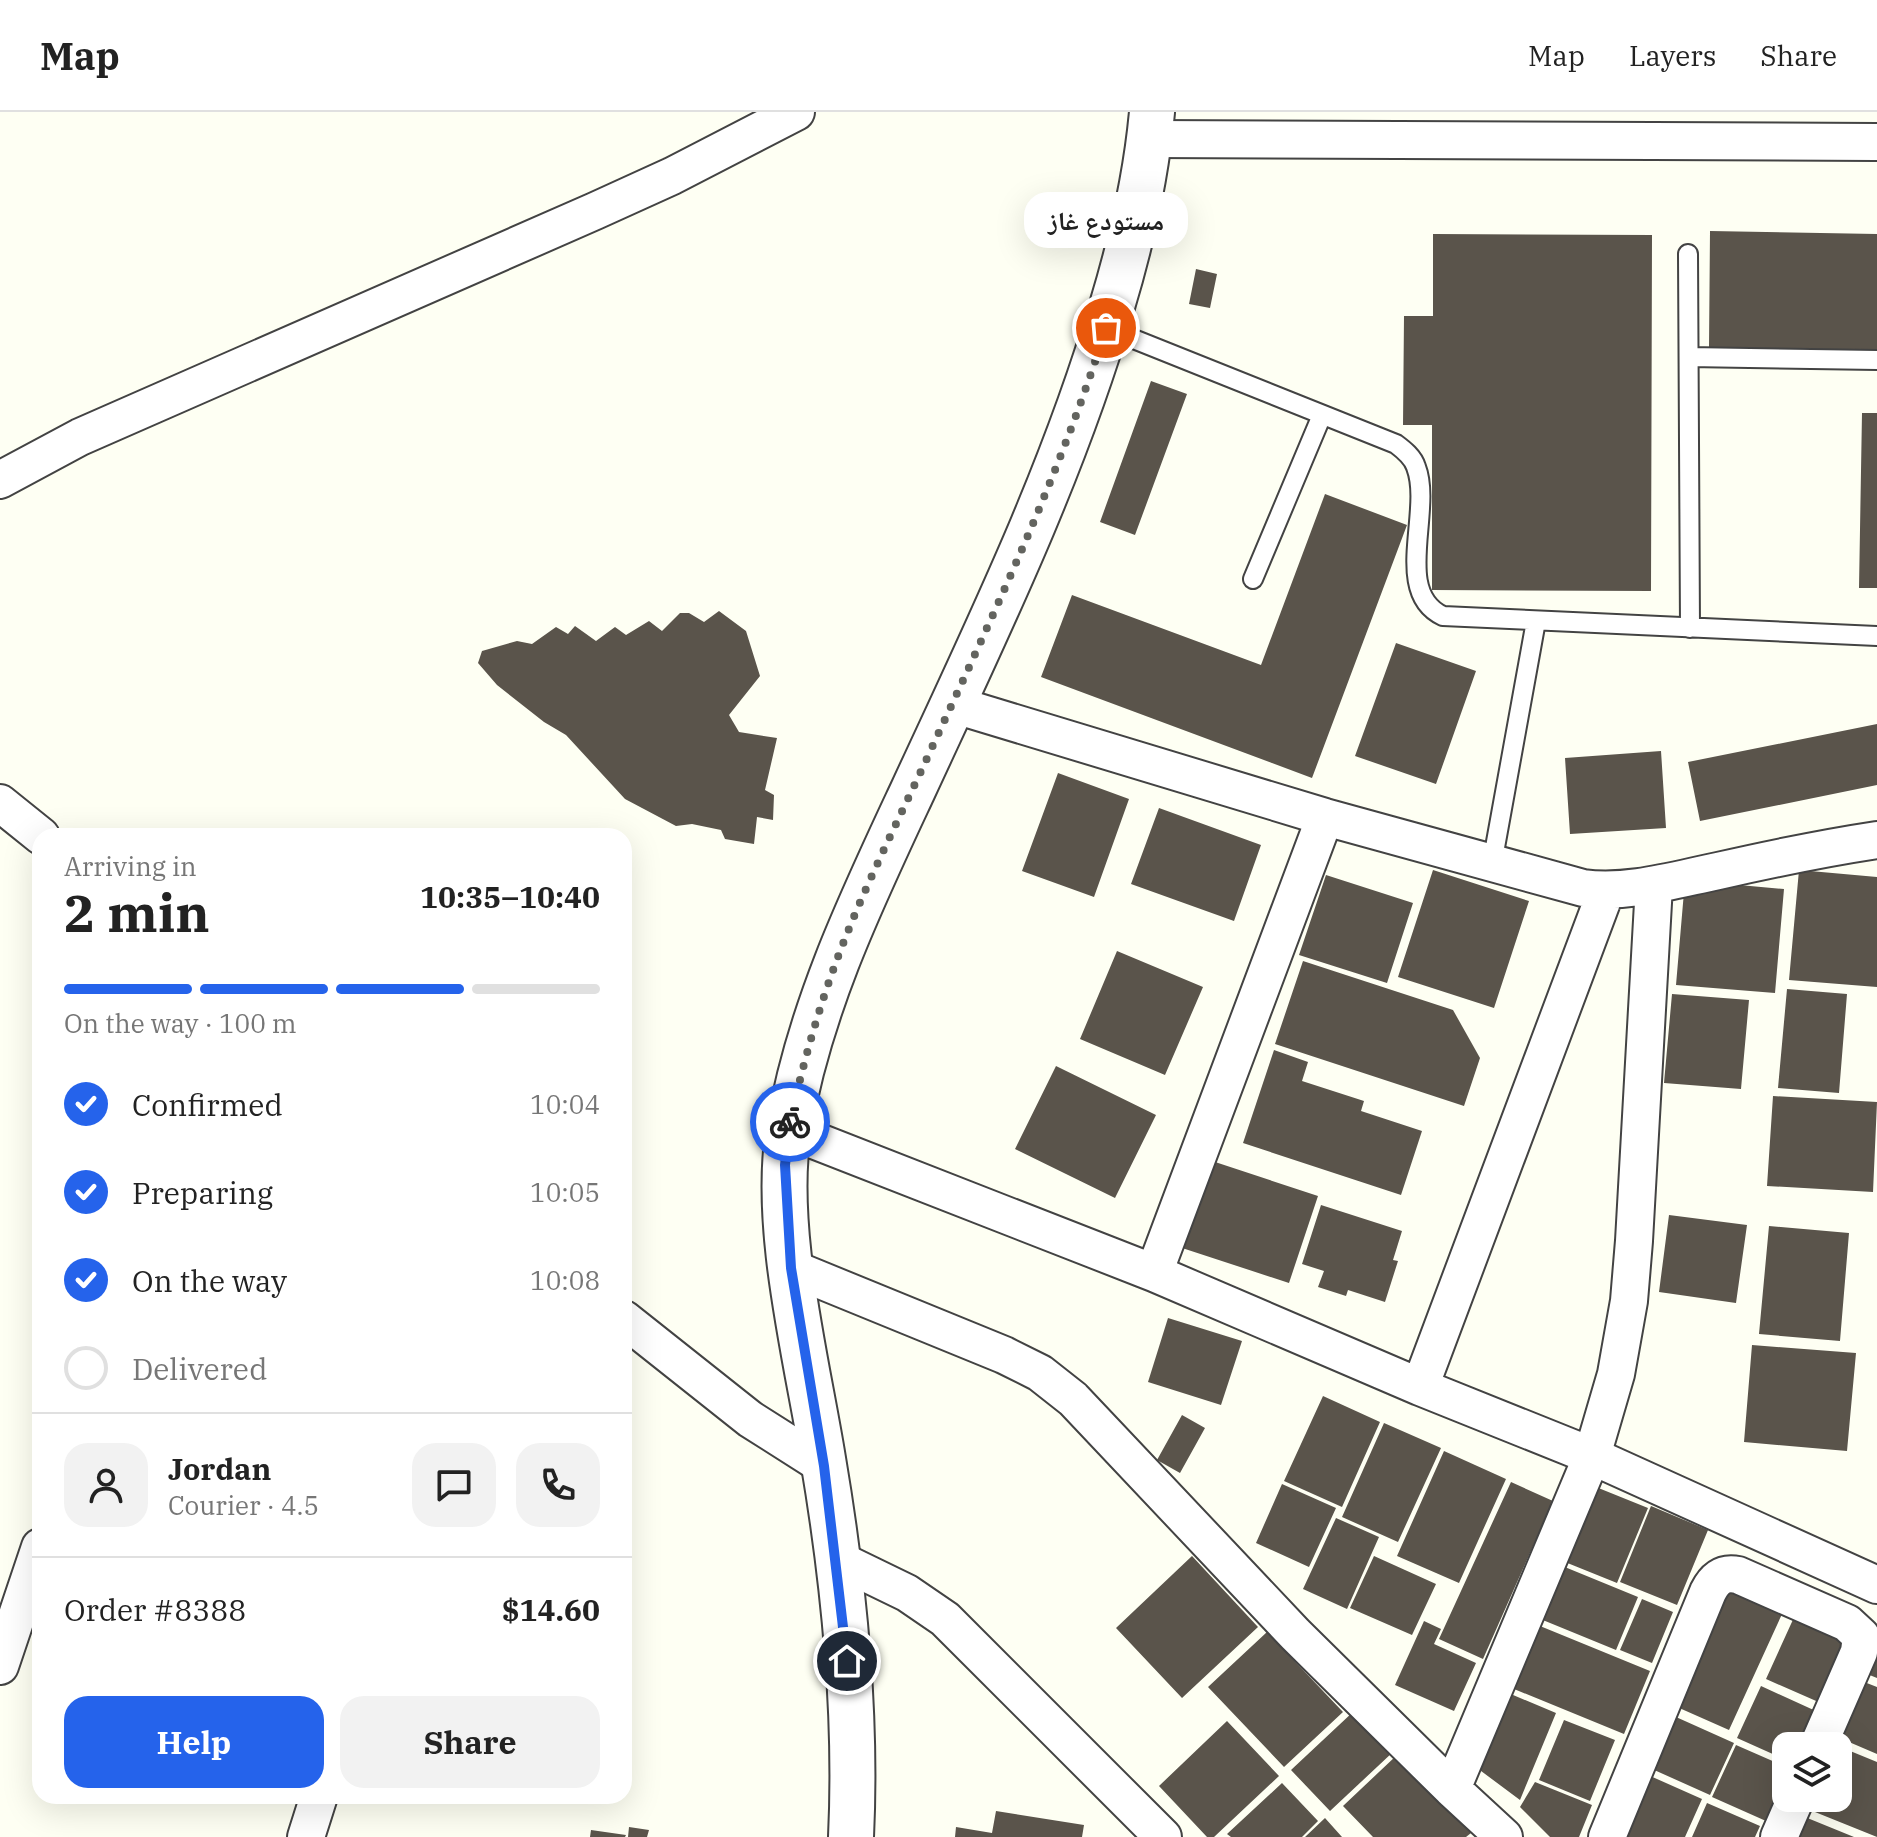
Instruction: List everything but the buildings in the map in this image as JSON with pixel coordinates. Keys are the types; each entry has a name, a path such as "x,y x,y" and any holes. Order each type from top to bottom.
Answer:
{"street":[{"path":"0,480 80,437 672,176 796,112"},
{"path":"851,1837 850,1686 824,1466 791,1268 785,1165 788,1130 804,1059 832,974 865,893 1042,503 1082,404 1132,239 1151,125 1877,142"},
{"path":"952,704 1325,817 1557,882 1606,891 1654,885 1813,850 1877,840"},
{"path":"0,803 32,829"},
{"path":"1154,1273 1325,817"},
{"path":"1452,1789 1592,1456 1616,1374 1629,1301 1654,885"},
{"path":"1420,1387 1606,891"},
{"path":"788,1130 1154,1273 1420,1387 1592,1456 1877,1585"},
{"path":"791,1268 1004,1355 1040,1373 1073,1399 1295,1634 1504,1837"},
{"path":"632,1325 750,1419 824,1466"},
{"path":"837,1559 907,1593 945,1619 1163,1837"},
{"path":"0,1666 32,1571"},
{"path":"1607,1837 1708,1592 1721,1576 1738,1575 1847,1623 1861,1636 1859,1652 1824,1732"},
{"path":"306,1837 316,1804"},
{"path":"1779,1837 1790,1812"}],"lane":[{"path":"1688,254 1690,628"},
{"path":"1106,328 1396,444 1408,453 1416,464 1420,483 1417,582 1421,598 1430,610 1443,616 1877,636"},
{"path":"1689,357 1877,360"},
{"path":"1253,579 1322,415"},
{"path":"1492,864 1536,621"}],"way so far":[{"path":"790,1122 804,1059 832,974 865,893 1036,517 1082,404 1106,328"}],"place":[{"name":"مستودع غاز","path":"1106,328"}],"route":[{"path":"790,1122 785,1165 791,1268 824,1466 847,1661"}]}
